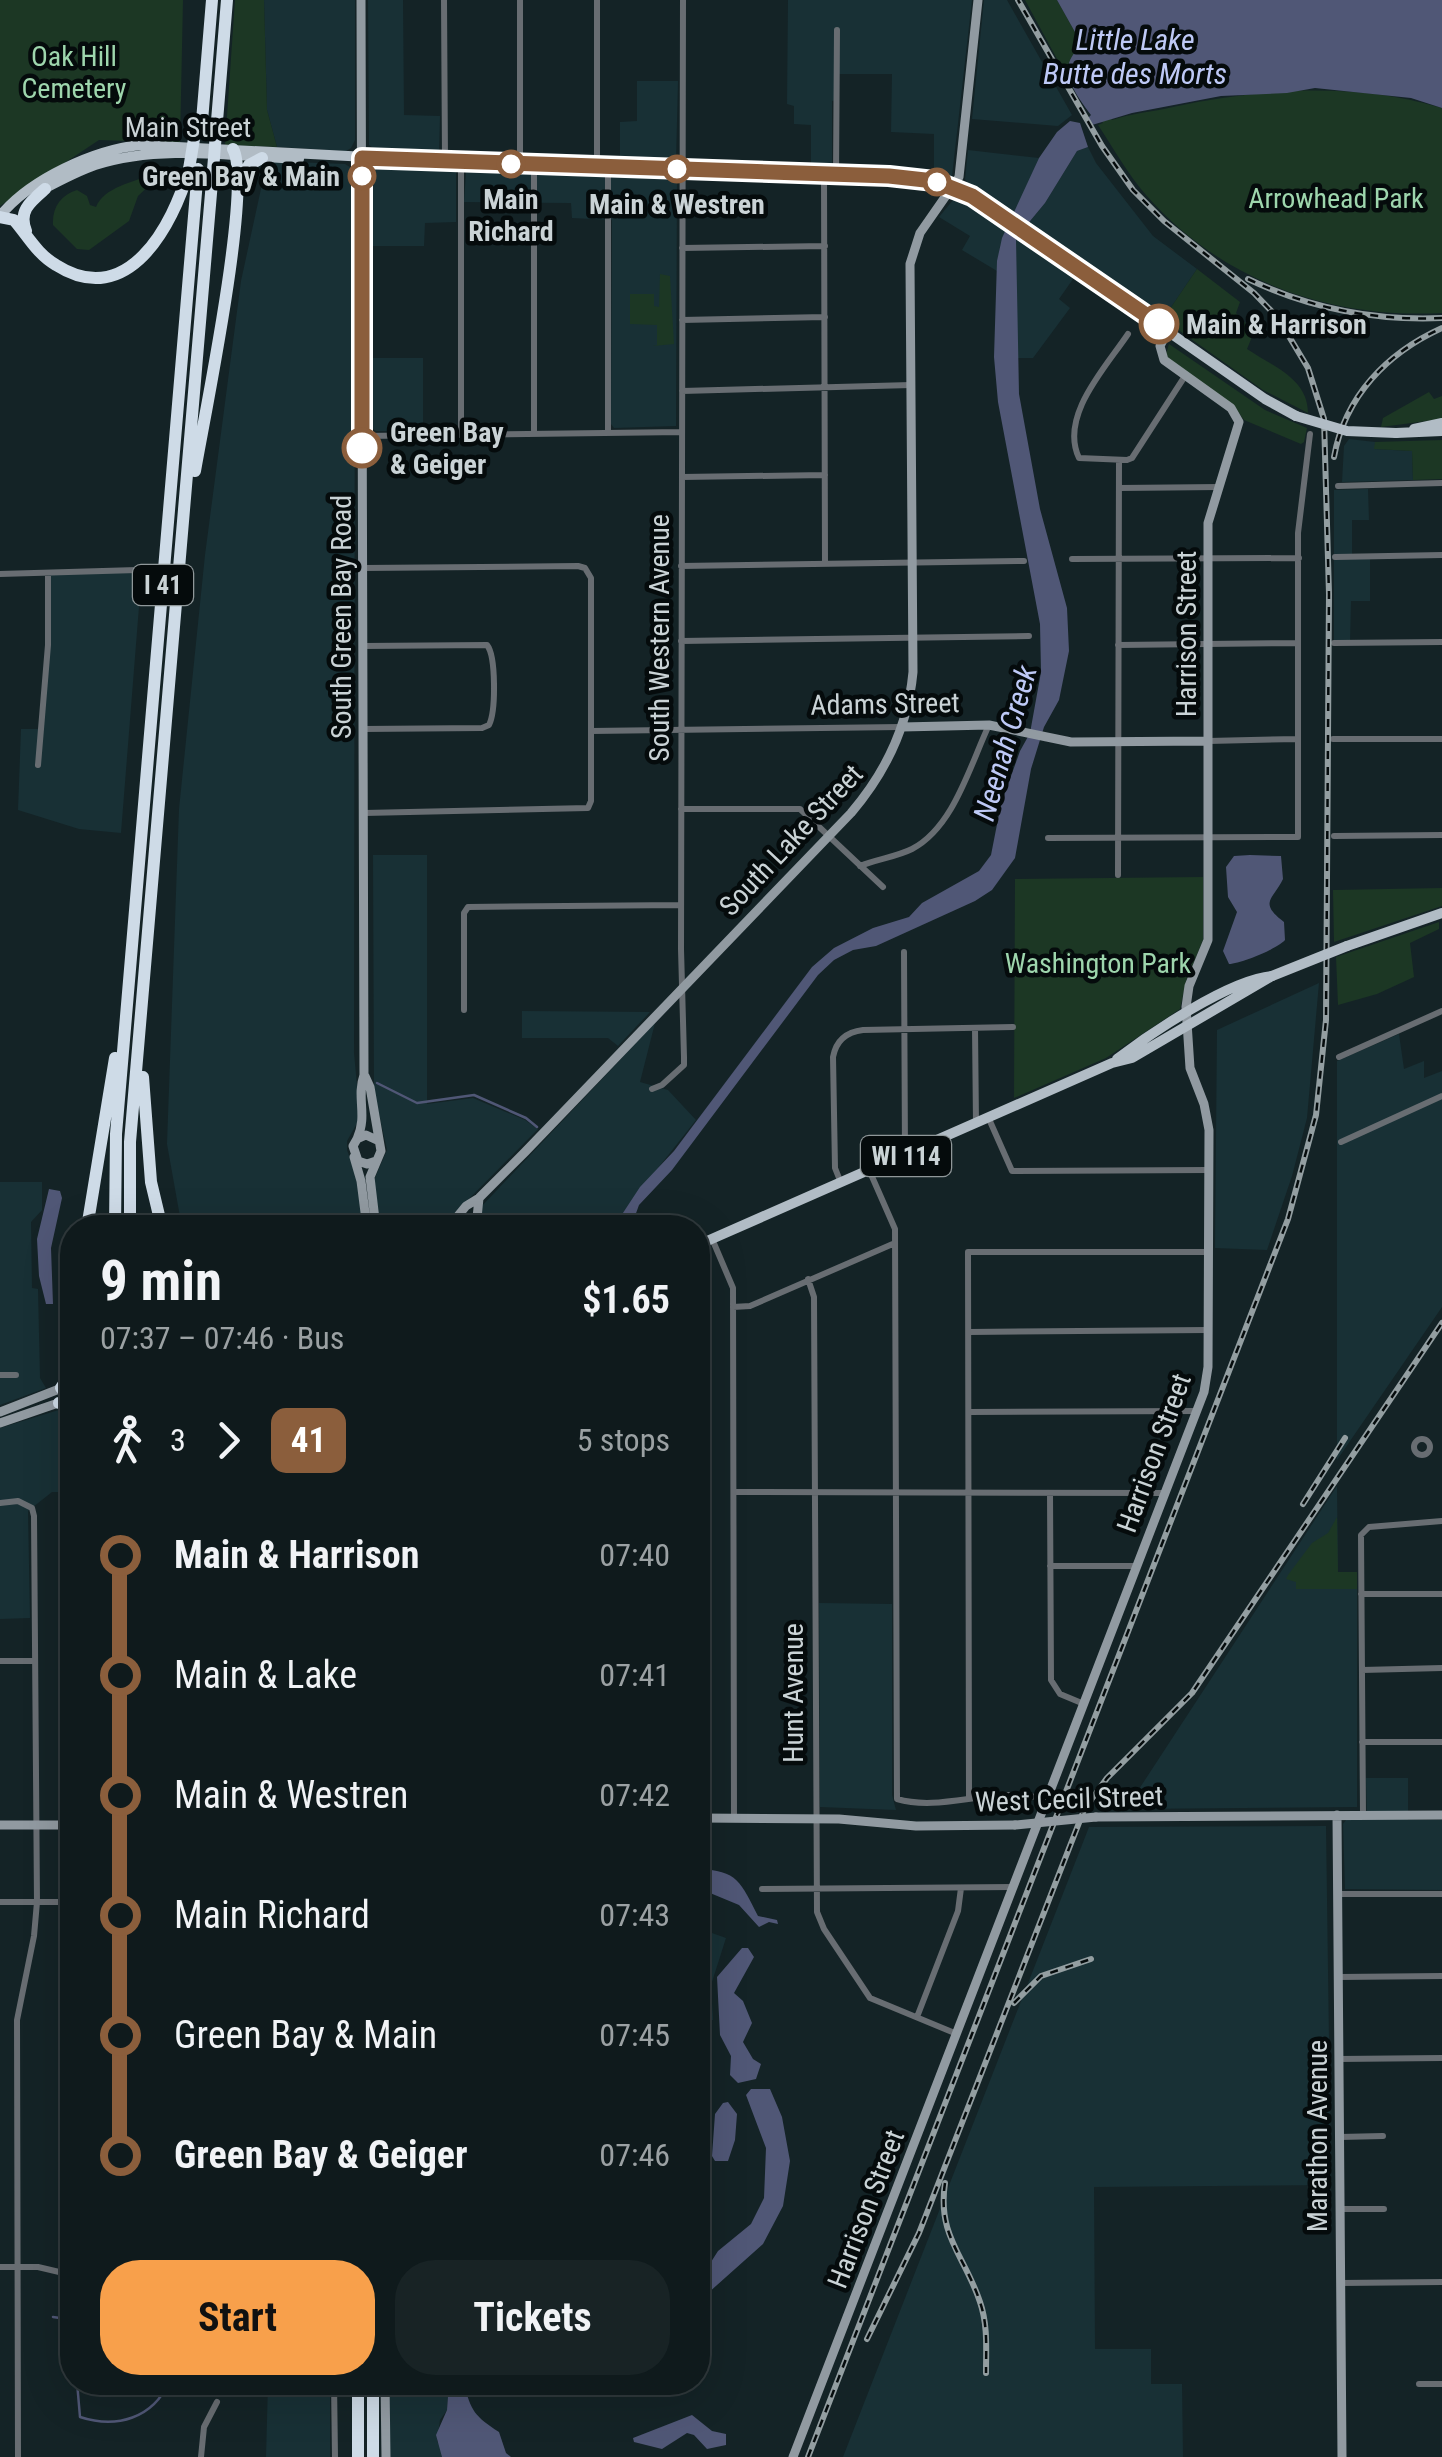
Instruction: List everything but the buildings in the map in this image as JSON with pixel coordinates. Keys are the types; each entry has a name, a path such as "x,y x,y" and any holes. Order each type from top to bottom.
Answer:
{"highway":[{"name":"I 41","path":"130,1215 130,1142 187,497 200,170 198,133 212,0"},
{"name":"I 41","path":"116,1215 114,1164 124,1033 200,170 216,133 227,0"},
{"path":"187,497 193,484 234,241 236,152"},
{"path":"234,241 242,174 262,158"},
{"path":"0,217 14,220 41,254 62,269 83,276 111,274 145,255 165,231 200,170"},
{"path":"41,254 23,218 26,206 45,189"},
{"path":"88,1215 117,1043 124,1033"},
{"path":"139,1059 143,1066 144,1115 159,1215"},
{"path":"358,2395 358,2457"},
{"path":"373,2395 373,2457"}],"main road":[{"name":"South Green Bay Road","path":"357,1139 364,1123 360,1087 364,1075 361,0"},
{"path":"952,187 960,168 978,0"},
{"name":"Main Street","path":"0,217 56,173 111,150 150,145 445,162 901,176 952,187 1008,219 1296,416 1347,431 1440,430"},
{"name":"Main Street","path":"0,217 95,165 138,156 236,152 262,158 322,160 335,156"},
{"name":"South Lake Street","path":"468,1204 479,1198 875,784 902,726 912,687 911,256 920,233 952,187"},
{"name":"Harrison Street","path":"793,2457 1208,1375 1207,1112 1190,1068 1186,1020 1190,986 1208,940 1208,523 1238,418 1231,408 1161,356 1160,346 1168,331"},
{"name":"Adams Street","path":"902,726 989,725 1074,742 1208,740"},
{"name":"WI 114","path":"710,1242 1112,1063 1259,977 1272,976 1442,913"},
{"name":"South Green Bay Road","path":"364,1075 370,1087 379,1141"},
{"path":"366,1215 353,1146 366,1135 379,1141 382,1150 370,1181 374,1215"},
{"path":"354,1157 366,1164 376,1161"},
{"path":"476,1215 479,1198"},
{"path":"468,1204 471,1215"},
{"path":"458,1215 468,1204"},
{"path":"0,1412 60,1397"},
{"path":"0,1423 60,1398"},
{"name":"West Cecil Street","path":"710,1818 816,1818 916,1826 1016,1825 1096,1817 1442,1815"},
{"name":"Marathon Avenue","path":"1337,1816 1342,2457"},
{"path":"0,1825 60,1824"},
{"path":"385,2395 386,2457"}],"street":[{"path":"444,0 445,162"},
{"path":"520,0 520,164"},
{"path":"597,0 608,433"},
{"name":"South Western Avenue","path":"652,1089 684,1065 683,0"},
{"path":"825,564 825,246 838,30"},
{"path":"460,435 461,162"},
{"path":"534,165 534,434"},
{"path":"682,248 825,246"},
{"path":"682,320 825,318"},
{"path":"1128,334 1078,411 1075,441 1080,458 1132,458 1185,376"},
{"path":"682,391 911,385"},
{"path":"362,436 682,432"},
{"path":"1048,838 1298,837 1299,520 1310,434"},
{"path":"1118,876 1119,460"},
{"path":"681,477 826,475"},
{"path":"1338,486 1442,483"},
{"path":"1119,488 1219,487"},
{"path":"1335,556 1442,555"},
{"path":"1072,559 1299,558"},
{"path":"681,566 1024,561"},
{"path":"362,568 585,568 592,578 592,802 586,809 364,812"},
{"path":"0,574 137,570"},
{"path":"38,765 48,644 48,573"},
{"path":"681,641 1029,636"},
{"path":"1334,642 1442,642"},
{"path":"1118,645 1298,643"},
{"path":"363,646 487,646 492,653 493,711 489,725 482,728 363,729"},
{"path":"860,866 908,851 935,832 989,725"},
{"name":"Adams Street","path":"591,731 902,726"},
{"name":"Adams Street","path":"1208,740 1298,739"},
{"path":"1333,739 1442,739"},
{"path":"681,810 796,808 882,888"},
{"path":"1334,836 1442,835"},
{"path":"464,1010 466,908 681,905"},
{"path":"904,952 904,1157"},
{"path":"1339,1057 1442,1011"},
{"path":"975,1028 976,1125"},
{"path":"841,1184 835,1168 834,1051 845,1036 856,1030 1012,1028"},
{"path":"1341,1142 1442,1096"},
{"path":"989,1119 1012,1171 1208,1170"},
{"path":"870,1172 894,1225 895,1243 897,1798 903,1801 1018,1793 1046,1800"},
{"path":"713,1241 733,1285 734,1817"},
{"path":"733,1307 750,1306 895,1243"},
{"path":"970,1797 968,1252 1208,1252"},
{"name":"Hunt Avenue","path":"808,1280 814,1297 817,1912 866,1994 958,2034"},
{"path":"969,1332 1208,1330"},
{"path":"0,1375 16,1375"},
{"path":"969,1412 1197,1412"},
{"path":"1430,1447 1442,1447"},
{"path":"734,1492 1165,1493"},
{"path":"1050,1492 1052,1684 1060,1694 1084,1704"},
{"path":"0,1503 30,1506 34,1516 36,1902 34,1936 17,2020 18,2457"},
{"path":"1363,1815 1360,1538 1369,1526 1442,1521"},
{"path":"1050,1566 1137,1566"},
{"path":"1361,1594 1442,1594"},
{"path":"0,1661 34,1660"},
{"path":"1362,1670 1442,1668"},
{"path":"1362,1742 1442,1742"},
{"path":"762,1889 1014,1887"},
{"path":"917,2017 958,1910 961,1888"},
{"path":"1338,1894 1442,1894"},
{"path":"0,1902 60,1902"},
{"path":"1339,1977 1442,1976"},
{"path":"1338,2059 1442,2058"},
{"path":"1339,2137 1383,2136"},
{"path":"1340,2209 1384,2208"},
{"path":"0,2267 60,2272"},
{"path":"1340,2284 1442,2282"},
{"path":"1420,2384 1442,2384"},
{"path":"334,2395 334,2457"},
{"path":"201,2457 204,2427 217,2402"}],"shaded area":[{"path":"264,0 355,0 355,140 346,151 277,147 267,110"},
{"path":"368,0 403,0 404,115 440,116 439,155 380,153 369,145"},
{"path":"788,0 972,0 952,176 934,175 934,134 891,132 892,74 837,74 837,100 832,101 832,166 811,165 811,125 794,124 794,106 787,104"},
{"path":"984,0 1007,0 1072,115 1058,126 972,119"},
{"path":"637,81 678,81 676,162 620,161 620,122 637,121"},
{"path":"1088,147 1153,236 1197,269 1159,325 1080,269 1059,299 1070,308 1033,358 1017,358 1016,238 1045,203 1077,151"},
{"path":"968,150 1039,158 1015,214 970,188 965,179"},
{"path":"267,161 345,164 353,169 354,1053 360,1118 347,1141 347,1150 357,1178 362,1215 180,1215 167,1144 179,809 205,555 241,281"},
{"path":"377,166 456,170 456,222 425,223 424,246 369,246 368,174"},
{"path":"469,169 677,176 676,426 614,428 611,424 612,220 572,218 571,203 464,202"},
{"path":"958,199 1008,228 1000,246 997,271 962,250 970,236 939,217"},
{"path":"369,358 423,358 423,431 376,431 370,427"},
{"path":"1349,439 1375,442 1375,449 1412,451 1413,480 1342,482 1344,446"},
{"path":"1368,489 1369,520 1352,520 1352,556 1370,556 1370,601 1351,601 1350,643 1334,643 1334,490"},
{"path":"142,569 121,833 79,829 18,810 21,729 41,729 48,644 48,573"},
{"path":"373,855 427,855 427,1104 473,1098 538,1129 456,1215 378,1215 374,1180 387,1150 374,1091"},
{"path":"1319,983 1307,1118 1267,1250 1215,1248 1217,1030"},
{"path":"522,1011 650,1012 618,1046 608,1038 522,1038"},
{"path":"655,1023 640,1082 668,1090 696,1120 622,1215 479,1215 480,1208"},
{"path":"1399,1034 1404,1069 1424,1061 1424,1078 1442,1071 1442,1307 1337,1460 1337,1061"},
{"path":"0,1182 42,1182 42,1210 31,1222 32,1288 38,1289 40,1378 46,1388 0,1405"},
{"path":"60,1410 60,1492 52,1492 28,1511 30,1618 0,1619 0,1428"},
{"path":"1337,1486 1338,1572 1357,1572 1357,1807 1126,1809"},
{"path":"819,1603 892,1604 892,1795 896,1810 820,1807"},
{"path":"1366,1778 1408,1778 1408,1820 1442,1820 1442,1890 1345,1889 1343,1824 1346,1820 1367,1819"},
{"path":"1326,1826 1331,2185 1094,2187 1095,2349 1151,2349 1151,2384 1182,2384 1183,2457 843,2457 1089,1827"},
{"path":"710,1932 726,1938 711,1985 710,2020"},
{"path":"268,2395 330,2395 330,2457 266,2457"},
{"path":"389,2395 448,2395 437,2441 442,2457 390,2457"}],"green space":[{"name":"Oak Hill Cemetery","path":"0,0 183,0 180,143 99,140 0,206"},
{"path":"235,0 264,0 267,110 277,147 225,145"},
{"name":"Arrowhead Park","path":"1025,0 1057,0 1080,41 1074,54 1112,120 1274,92 1375,94 1442,108 1442,313 1359,309 1319,301 1243,272 1208,251 1176,225 1133,178 1098,125 1103,123 1069,73 1075,92"},
{"path":"153,174 156,179 138,196 129,221 89,250 77,249 53,225 56,207 71,192 77,190 87,196 90,205 96,207 113,190"},
{"path":"1197,269 1240,302 1236,313 1254,332 1247,349 1295,382 1308,413 1263,390 1163,319"},
{"path":"660,274 670,276 674,344 653,346 657,345 657,325 630,324 630,294 654,294 654,306 659,307"},
{"path":"1169,344 1265,410 1307,428 1304,442 1244,420 1233,405 1169,359"},
{"path":"1429,392 1434,399 1442,396 1442,419 1381,427 1383,418"},
{"path":"1442,440 1442,479 1413,480 1412,451 1374,449 1375,442"},
{"name":"Washington Park","path":"1203,877 1203,940 1186,981 1180,1009 1106,1058 1014,1098 1015,879"},
{"path":"1442,888 1442,906 1334,942 1333,890"},
{"path":"1439,922 1439,929 1410,943 1414,977 1377,994 1338,1005 1336,957"},
{"path":"1337,1517 1338,1572 1357,1572 1357,1589 1296,1589 1296,1582 1286,1579 1288,1575 1312,1543 1328,1533"}],"water":[{"name":"Little Lake Butte des Morts","path":"1057,0 1442,0 1442,108 1411,98 1315,88 1221,96 1092,125 1088,118 1091,115 1074,90 1068,70 1080,41"},
{"path":"1070,121 1080,123 1088,147 1077,151 1045,203 1016,238 1019,394 1040,509 1067,608 1069,651 1059,700 1044,727 1031,769 1015,858 992,890 975,901 876,946 853,950 834,960 818,975 672,1170 639,1205 635,1215 622,1215 812,967 834,948 873,928 909,917 922,903 979,871 991,855 1001,804 1030,733 1041,672 1040,624 998,402 994,357 997,261 1002,238 1039,158"},
{"path":"1234,856 1281,856 1283,879 1270,905 1284,922 1285,940 1259,955 1229,964 1223,951 1237,912 1228,897 1226,867"},
{"path":"49,1189 60,1191 62,1198 51,1248 53,1304 46,1304 39,1276 37,1239"},
{"path":"710,1870 737,1880 758,1916 777,1920 778,1924 769,1922 759,1927 739,1905 710,1893"},
{"path":"742,1948 748,1948 754,1957 734,1993 743,2001 752,2023 743,2042 753,2059 761,2064 756,2079 738,2083 730,2075 731,2056 720,2035 717,1977"},
{"path":"751,2089 770,2089 782,2117 790,2161 783,2206 763,2244 710,2291 710,2264 718,2251 751,2224 764,2198 766,2148 746,2095"},
{"path":"728,2102 737,2114 735,2140 728,2161 715,2161 715,2114"},
{"path":"448,2395 467,2395 475,2412 499,2432 511,2457 442,2457 436,2435 447,2410"},
{"path":"692,2415 712,2431 726,2434 726,2445 707,2449 687,2433 662,2449 634,2442 633,2438"}],"waterway":[{"path":"377,1083 417,1103 474,1095 526,1118 537,1127"},
{"path":"53,2317 60,2318"},
{"path":"78,2395 80,2417 107,2422 132,2418 161,2395"}],"railway":[{"path":"808,2457 1288,1219 1316,1115 1326,1020 1329,594 1324,419 1308,368 1278,318 1133,190 1102,146 1018,0"},
{"path":"1248,279 1294,298 1342,311 1442,318"},
{"path":"1334,457 1348,415 1372,379 1403,350 1442,328"},
{"path":"867,2339 919,2233 1084,1810 1107,1778 1192,1693 1442,1323"},
{"path":"1303,1504 1345,1438"},
{"path":"1014,2003 1041,1976 1091,1959"},
{"path":"945,2183 949,2232 983,2311 986,2373"}],"bus line":[{"name":"41","path":"362,448 362,158 889,176 934,181 982,202 1159,324"}],"place":[{"name":"Main Richard","path":"511,164"},
{"name":"Main & Westren","path":"677,169"},
{"name":"Green Bay & Main","path":"362,176"},
{"name":"Main & Harrison","path":"1159,324"},
{"name":"Green Bay & Geiger","path":"362,448"}],"water label":[{"name":"Neenah Creek","path":"1005,743"}]}
